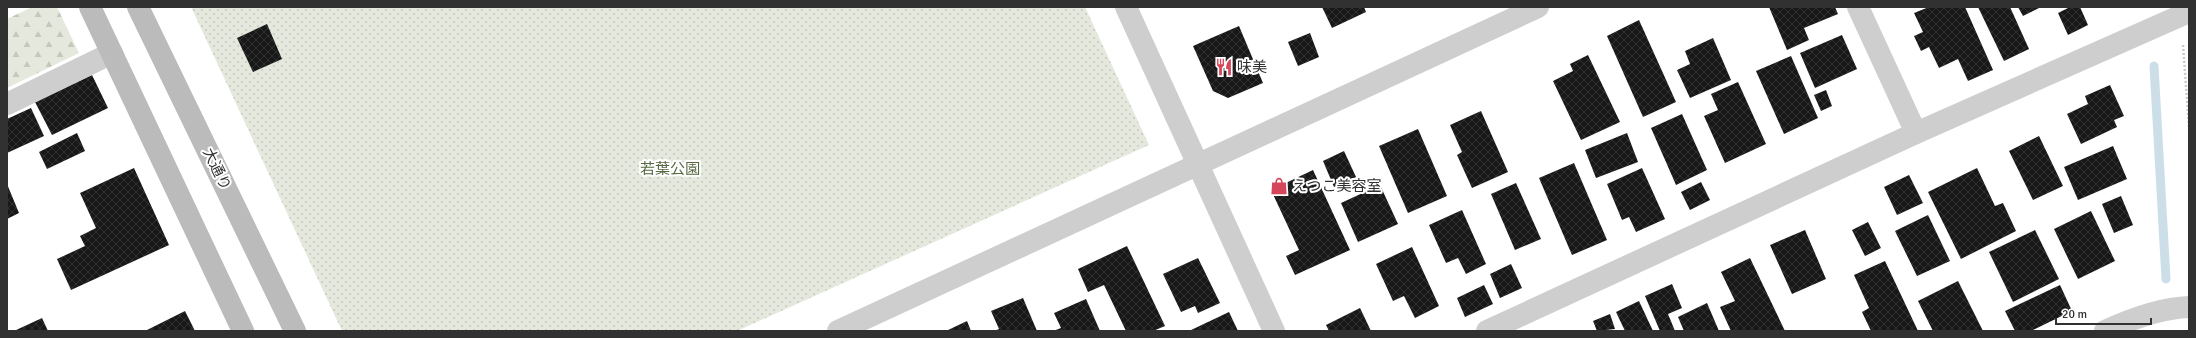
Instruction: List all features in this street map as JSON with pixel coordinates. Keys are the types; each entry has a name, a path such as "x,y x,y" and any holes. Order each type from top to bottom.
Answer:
{"street":[{"path":"90,7 243,331"},
{"name":"大通り","path":"138,7 295,331"},
{"path":"1126,7 1274,331"},
{"path":"838,331 1538,7"},
{"path":"1858,7 1916,133"},
{"path":"1487,331 1916,133 2185,13"},
{"path":"7,104 112,53"},
{"path":"2105,331 2129,320 2177,307 2189,307"}],"path":[{"path":"2185,13 2189,127"}],"green space":[{"path":"32,7 57,7 79,53 7,88 7,19"},
{"name":"若葉公園","path":"191,7 1085,7 1149,145 737,331 342,331"}],"building":[{"path":"1322,7 1364,7 1366,12 1332,28"},
{"path":"1769,7 1835,7 1838,14 1804,28 1809,40 1787,50"},
{"path":"1929,7 1965,7 1993,70 1968,81 1958,59 1939,68 1929,47 1921,51 1914,36 1923,32 1914,13"},
{"path":"1978,7 2010,7 2029,49 2004,61"},
{"path":"2018,7 2041,7 2023,16"},
{"path":"2070,7 2080,7 2088,25 2068,35 2058,13"},
{"path":"1639,20 1676,102 1643,117 1607,36"},
{"path":"267,24 282,59 253,72 237,38"},
{"path":"1239,26 1263,83 1228,98 1213,91 1193,46"},
{"path":"1310,33 1319,57 1298,66 1288,42"},
{"path":"1842,35 1857,69 1815,88 1800,53"},
{"path":"1713,38 1731,80 1690,98 1677,70 1690,64 1685,51"},
{"path":"1588,55 1620,122 1581,140 1553,81 1573,71 1570,64"},
{"path":"1791,56 1818,118 1784,134 1756,71"},
{"path":"92,75 108,108 52,135 35,102"},
{"path":"1738,82 1766,144 1725,163 1704,116 1718,110 1711,94"},
{"path":"2110,85 2124,116 2114,120 2117,127 2081,144 2067,114 2088,104 2085,96"},
{"path":"1826,90 1832,106 1821,111 1814,95"},
{"path":"31,108 44,136 7,153 7,119"},
{"path":"1481,111 1508,172 1472,188 1457,155 1462,152 1450,125"},
{"path":"1682,114 1707,170 1676,185 1651,128"},
{"path":"1418,129 1447,196 1408,213 1379,146"},
{"path":"77,133 85,151 47,169 39,152"},
{"path":"1627,133 1638,162 1596,178 1585,150"},
{"path":"2039,136 2063,186 2033,200 2009,151"},
{"path":"2113,146 2127,179 2078,200 2064,167"},
{"path":"1344,151 1356,177 1334,187 1323,161"},
{"path":"1574,163 1607,240 1572,255 1539,178"},
{"path":"134,168 169,245 71,290 57,259 85,246 80,236 96,228 80,193"},
{"path":"1642,168 1665,219 1636,232 1629,217 1622,220 1607,184"},
{"path":"1977,168 1995,206 2003,203 2016,231 1961,259 1928,192"},
{"path":"1313,170 1350,250 1295,275 1286,256 1299,250 1271,190"},
{"path":"1909,175 1923,203 1897,215 1884,187"},
{"path":"1701,182 1710,200 1690,210 1681,192"},
{"path":"1516,183 1541,239 1515,250 1491,194"},
{"path":"7,184 19,213 7,219"},
{"path":"1380,185 1398,224 1358,242 1341,203"},
{"path":"2121,196 2133,225 2114,233 2102,204"},
{"path":"1462,210 1486,264 1466,274 1458,258 1446,263 1429,225"},
{"path":"2091,211 2115,261 2078,279 2054,229"},
{"path":"1928,215 1950,261 1917,276 1895,231"},
{"path":"1868,222 1881,248 1865,256 1852,230"},
{"path":"1805,230 1826,279 1792,294 1770,245"},
{"path":"2035,230 2059,279 2013,302 1989,252"},
{"path":"1127,246 1165,326 1153,331 1126,331 1104,285 1088,292 1078,269"},
{"path":"1412,247 1439,306 1415,318 1404,296 1393,301 1376,264"},
{"path":"1198,258 1220,303 1198,313 1195,306 1181,312 1163,274"},
{"path":"1750,258 1785,331 1731,331 1720,307 1735,301 1721,272"},
{"path":"1885,261 1918,331 1871,331 1862,312 1869,308 1854,275"},
{"path":"1511,264 1522,288 1500,298 1490,274"},
{"path":"1958,281 1983,331 1933,331 1918,301"},
{"path":"1672,284 1682,308 1668,314 1675,331 1660,331 1645,296"},
{"path":"1484,285 1493,304 1465,317 1457,298"},
{"path":"2060,285 2072,311 2031,331 2015,331 2005,311"},
{"path":"1023,298 1037,331 994,331 999,329 991,311"},
{"path":"1086,299 1100,331 1053,331 1061,328 1054,313"},
{"path":"1639,301 1653,331 1625,331 1616,312"},
{"path":"1707,303 1719,331 1684,331 1678,317"},
{"path":"1360,308 1371,331 1329,331 1326,325"},
{"path":"185,311 195,331 145,331"},
{"path":"1229,312 1238,331 1189,331"},
{"path":"1610,314 1615,329 1597,331 1593,321"},
{"path":"42,318 48,331 14,331"},
{"path":"967,321 971,331 946,331"}],"waterway":[{"path":"2154,66 2166,279"}],"place":[{"name":"味美","path":"1224,67"},
{"name":"えつこ美容室","path":"1279,186"}]}
